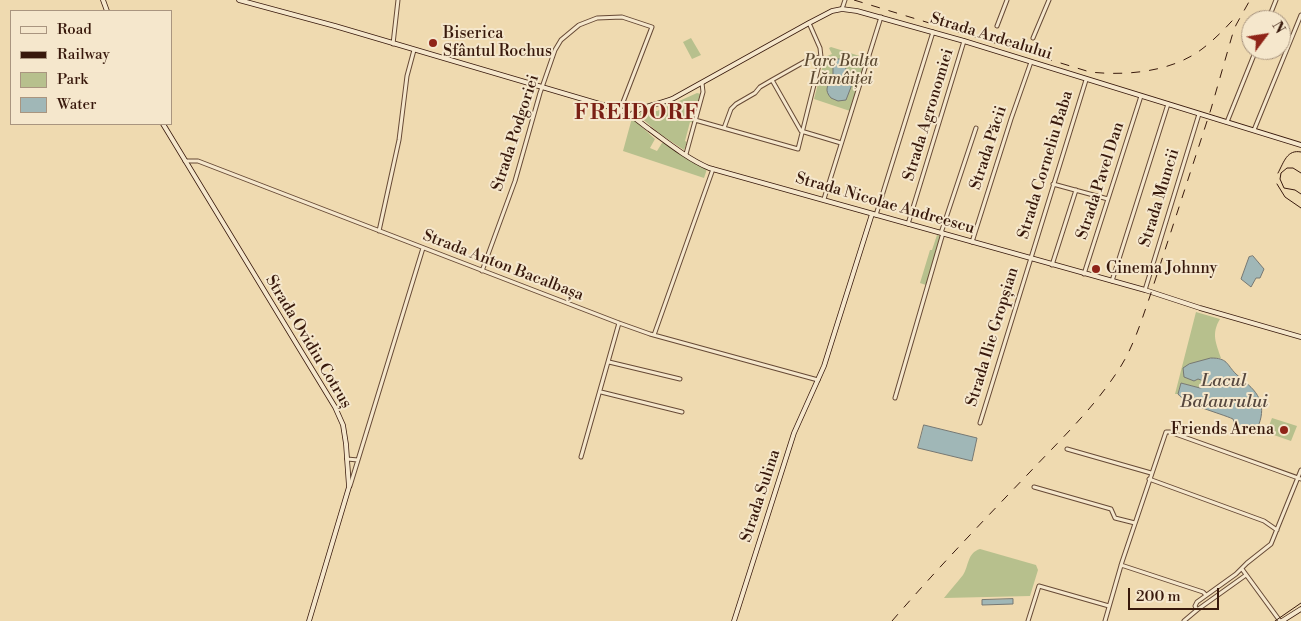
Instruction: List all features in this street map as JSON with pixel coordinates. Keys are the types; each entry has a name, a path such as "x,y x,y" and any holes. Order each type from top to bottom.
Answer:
{"main road":[{"name":"Strada Nicolae Andreescu","path":"238,0 620,110 631,115 701,165 713,169 1145,290 1301,337"},
{"name":"Strada Ardealului","path":"631,115 636,110 660,104 674,98 808,22 830,11 842,9 881,17 964,41 1301,145"},
{"name":"Strada Ovidiu Cotruș","path":"163,125 335,407 345,433 349,487 310,621"},
{"name":"Strada Sulina","path":"734,621 794,433 824,366 874,214"},
{"path":"1281,621 1301,609"}],"street":[{"path":"393,44 398,0"},
{"path":"842,9 845,0"},
{"path":"997,26 1007,0"},
{"path":"1033,38 1049,0"},
{"path":"1254,130 1301,15"},
{"name":"Strada Podgoriei","path":"482,271 515,181 542,87 558,45 564,36 579,25 597,18 616,16 628,18 652,27 620,110"},
{"path":"824,199 881,17"},
{"path":"695,120 798,149 804,132 821,57 820,48 808,22"},
{"path":"874,214 933,32"},
{"name":"Strada Agronomiei","path":"908,224 964,41"},
{"path":"379,231 400,140 407,76 414,50"},
{"path":"724,128 733,106 772,80 812,58 821,57"},
{"path":"1227,122 1252,60"},
{"name":"Strada Păcii","path":"972,242 1031,62"},
{"path":"772,80 800,130 841,143"},
{"name":"Strada Corneliu Baba","path":"1030,258 1086,80"},
{"path":"686,154 703,92 702,83"},
{"name":"Strada Pavel Dan","path":"1084,274 1141,96"},
{"path":"1112,282 1168,104"},
{"name":"Strada Muncii","path":"1145,290 1199,114"},
{"path":"895,398 942,233 976,128"},
{"name":"Strada Anton Bacalbașa","path":"184,161 198,162 619,324 818,380"},
{"path":"654,335 713,169"},
{"path":"1053,184 1108,199"},
{"path":"1052,265 1076,190"},
{"path":"349,487 423,248"},
{"name":"Strada Ilie Gropșian","path":"980,422 1030,258"},
{"path":"581,457 619,324"},
{"path":"609,362 680,379"},
{"path":"600,392 682,412"},
{"path":"1105,621 1149,479 1166,432 1299,479"},
{"path":"1067,449 1151,473"},
{"path":"348,459 358,460"},
{"path":"1197,610 1195,604 1269,546 1299,479 1301,470"},
{"path":"1149,479 1256,518 1277,530"},
{"path":"1034,487 1111,509 1115,518 1135,523"},
{"path":"1122,563 1203,592 1206,595"},
{"path":"1242,569 1281,621"},
{"path":"1184,621 1202,605 1246,575"},
{"path":"1028,621 1038,586 1109,606"}],"green space":[{"path":"691,38 701,55 692,59 683,42"},
{"name":"Parc Balta Lămâiței","path":"829,48 866,58 850,111 814,99 825,57 832,54"},
{"path":"697,93 701,94 693,123 690,122 684,150 660,134 639,116 641,112 652,109 657,111"},
{"path":"632,118 655,139 650,148 657,151 662,143 665,143 692,162 707,169 704,178 623,151"},
{"path":"937,235 940,236 926,285 920,283 930,250 932,250"},
{"path":"1196,312 1220,319 1215,334 1221,358 1211,358 1198,379 1204,381 1204,387 1200,388 1181,383 1178,394 1175,394"},
{"name":"Friends Arena","path":"1272,418 1297,426 1291,441 1271,434 1275,423 1273,427 1269,426"},
{"path":"980,549 1036,565 1038,570 1030,596 944,598 963,575 973,553"}],"water":[{"path":"842,59 845,62 846,71 852,79 846,100 838,101 831,98 827,90 833,78 834,61"},
{"path":"1253,256 1264,269 1260,278 1256,278 1251,287 1241,279 1249,257"},
{"name":"Lacul Balaurului","path":"1211,358 1224,360 1256,393 1262,410 1256,431 1235,425 1233,419 1188,402 1178,394 1181,383 1200,388 1204,387 1204,381 1198,379 1194,381 1184,377 1183,368 1189,364"},
{"path":"924,425 977,438 972,461 918,448"},
{"path":"1013,599 1013,604 982,605 982,600"}],"tram line":[{"path":"1278,173 1289,154 1301,152"},
{"path":"1301,173 1293,168 1287,168 1281,173 1280,179 1284,188 1295,190 1301,194"},
{"path":"1277,184 1285,197 1301,208"},
{"path":"1275,621 1301,603"}],"railway":[{"path":"854,0 1090,72 1104,73 1148,71 1177,63 1190,57 1207,45 1238,14"},
{"path":"892,621 960,546 1078,422 1101,395 1126,358 1150,296 1211,109 1232,36 1250,0"}],"place":[{"name":"Biserica Sfântul Rochus","path":"433,43"},
{"name":"Cinema Johnny","path":"1096,269"},
{"name":"Friends Arena","path":"1284,430"}],"district":[{"name":"FREIDORF","path":"637,114"}]}
